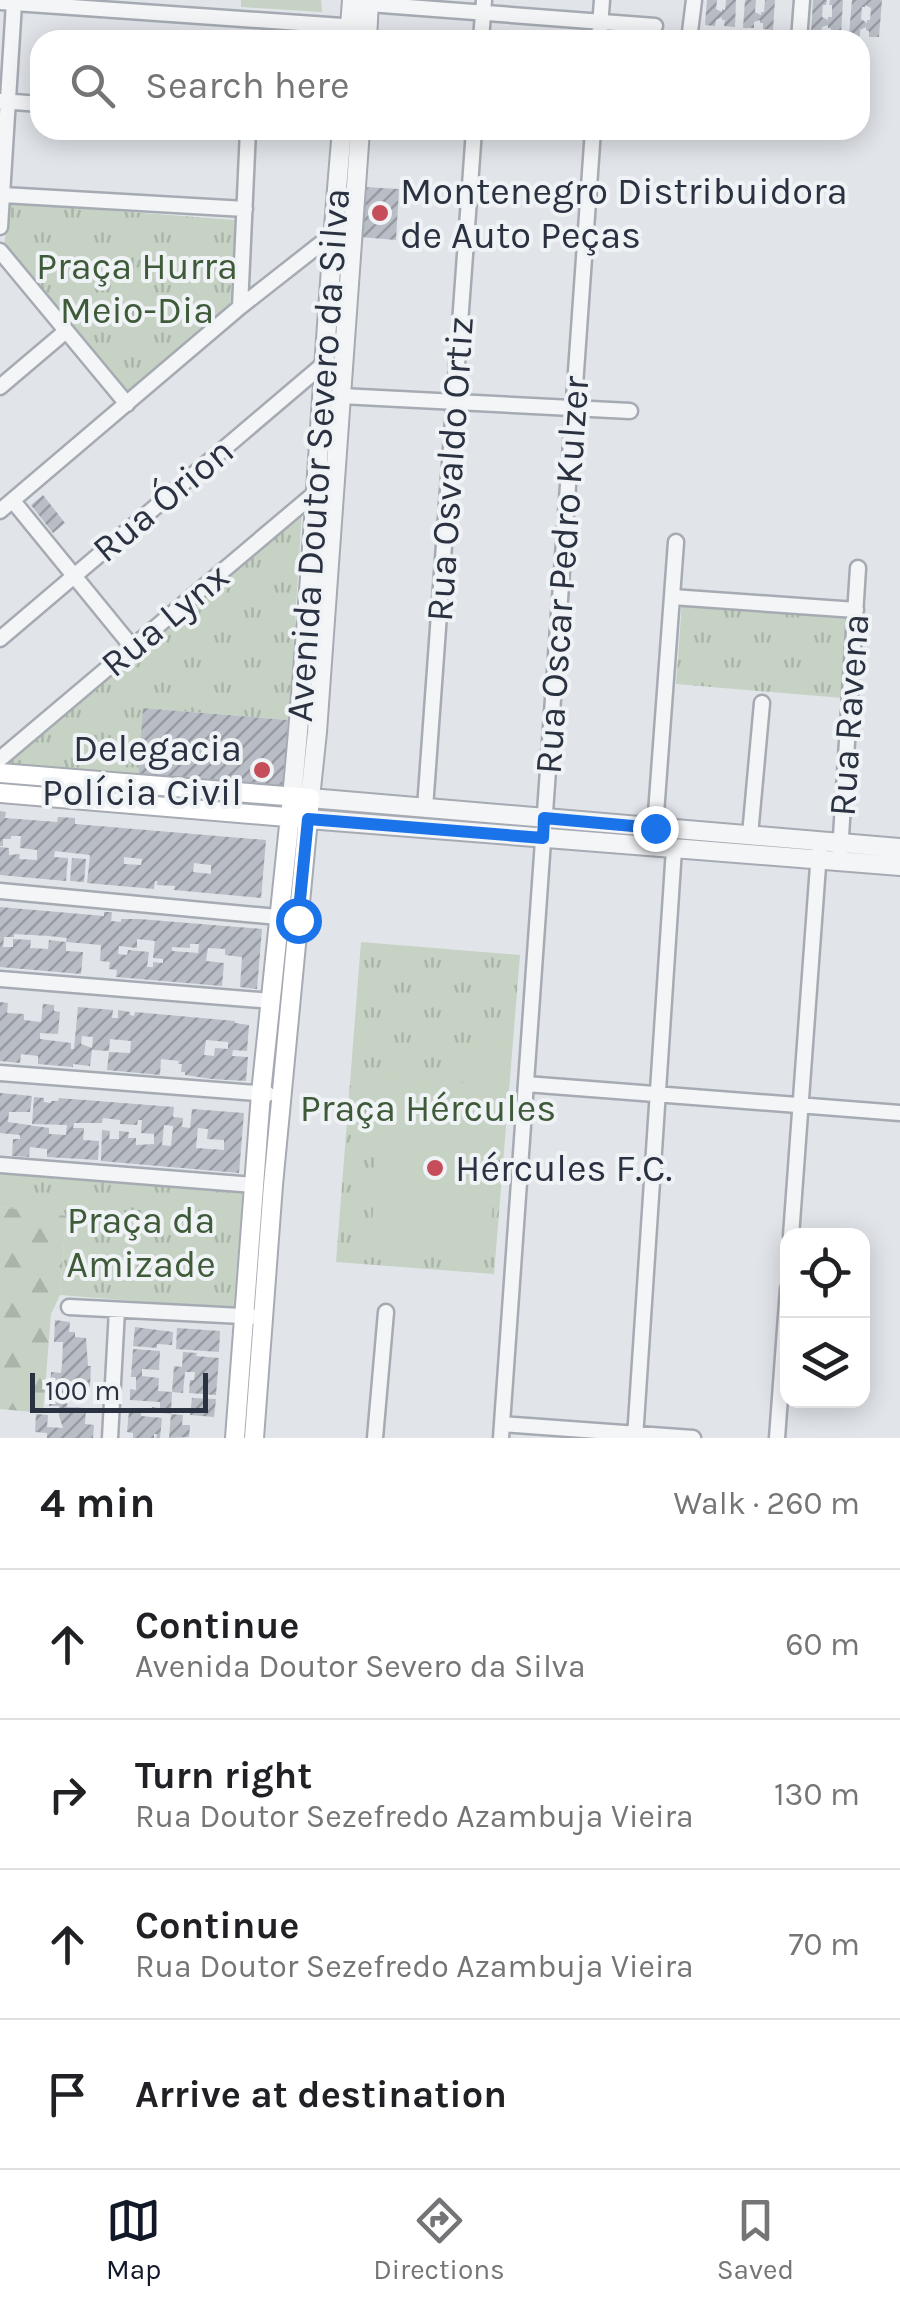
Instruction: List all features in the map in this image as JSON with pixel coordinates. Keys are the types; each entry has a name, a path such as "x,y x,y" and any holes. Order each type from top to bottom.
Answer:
{"main road":[{"path":"0,772 301,798"},
{"path":"166,807 168,787"},
{"path":"0,793 299,818"},
{"name":"Avenida Doutor Severo da Silva","path":"254,1438 301,798"},
{"name":"Avenida Doutor Severo da Silva","path":"235,1438 278,918 299,818"}],"street":[{"path":"236,18 237,0"},
{"path":"601,30 602,0"},
{"path":"690,30 694,0"},
{"path":"799,30 802,0"},
{"path":"359,30 363,1 483,6 655,26"},
{"path":"0,228 7,2 144,6 328,30"},
{"path":"3,101 30,103"},
{"path":"240,307 247,140"},
{"name":"Avenida Doutor Severo da Silva","path":"301,798 324,494 332,234 341,140"},
{"name":"Avenida Doutor Severo da Silva","path":"324,494 341,396 359,140"},
{"name":"Rua Osvaldo Ortiz","path":"425,808 473,140"},
{"name":"Rua Oscar Pedro Kulzer","path":"501,1431 592,140"},
{"path":"2,194 244,209"},
{"path":"0,512 240,307 332,234 353,234"},
{"path":"0,251 127,404"},
{"path":"0,386 66,331"},
{"name":"Rua Órion","path":"0,639 326,362"},
{"path":"341,396 630,411"},
{"name":"Rua Lynx","path":"0,759 324,494"},
{"path":"12,501 133,648"},
{"path":"655,828 676,542"},
{"name":"Rua Ravena","path":"840,852 858,568"},
{"path":"672,597 856,610"},
{"path":"750,835 762,703"},
{"path":"301,798 750,835 819,850"},
{"path":"299,818 674,849 819,850 900,866"},
{"path":"840,852 900,848"},
{"path":"635,1436 674,849"},
{"path":"792,1228 819,850"},
{"path":"0,891 278,918"},
{"path":"0,979 272,1001"},
{"path":"0,1073 281,1095"},
{"path":"526,1084 900,1114"},
{"path":"0,1165 254,1185"},
{"path":"69,1307 263,1317"},
{"path":"110,1438 117,1310"},
{"path":"376,1438 386,1312"},
{"path":"777,1438 786,1318"},
{"path":"501,1431 693,1438"}],"green space":[{"path":"241,0 321,0 322,12 241,7"},
{"name":"Praça Hurra Meio-Dia","path":"9,203 235,220 230,308 127,393 4,247"},
{"path":"302,510 289,720 144,708 138,777 0,767"},
{"path":"682,602 847,615 843,698 676,684"},
{"name":"Praça Hércules","path":"361,942 520,955 494,1274 336,1262"},
{"path":"472,1025 504,1027 500,1076 468,1074"},
{"name":"Hércules F.C.","path":"380,1078 499,1085 490,1256 371,1250"},
{"name":"Praça da Amizade","path":"0,1172 247,1192 237,1309 60,1295 66,1216 0,1207"},
{"path":"0,1207 66,1215 60,1295 51,1314 43,1413 0,1409"}],"building":[{"path":"707,0 717,0 716,9 722,12 726,0 736,0 735,27 724,26 722,17 715,26 705,25"},
{"path":"745,0 756,0 755,12 761,15 765,0 775,0 773,30 763,29 760,20 754,22 754,28 743,28"},
{"path":"813,0 827,0 822,17 828,20 832,17 830,0 843,0 841,30 831,30 828,25 811,30"},
{"path":"852,0 882,0 879,37 870,37 866,27 849,30","holes":["865,5 871,8 867,23 861,19"]},
{"name":"Montenegro Distribuidora de Auto Peças","path":"364,187 399,189 396,240 360,237"},
{"path":"43,495 65,523 53,533 31,505"},
{"path":"143,708 288,720 284,787 138,777"},
{"path":"0,811 6,812 5,818 57,822 58,817 75,818 75,824 266,840 261,898 174,890 175,886 157,885 157,881 154,889 87,883 90,855 55,851 54,857 68,858 66,881 0,875 0,847 9,848 9,855 20,854 19,859 37,860 37,850 20,848 21,836 3,839 0,846","holes":["124,857 142,859 141,865 124,864","194,863 211,865 211,874 193,872"]},
{"path":"72,858 86,859 84,882 70,881"},
{"path":"0,907 104,916 104,912 112,912 111,921 121,922 139,919 262,929 257,989 240,987 242,957 225,955 225,949 208,948 206,961 224,963 222,986 116,977 117,970 109,969 110,962 100,961 101,945 66,942 66,951 83,952 81,974 0,967","holes":["14,934 67,938 66,942 49,940 48,949 30,948 31,940 13,939 13,947 3,947 4,937","137,939 155,941 153,958 163,959 163,963 153,962 153,967 147,967 149,952 128,950 127,955 118,954 119,946 137,948","190,944 199,944 198,953 172,951 172,947 190,948"]},
{"path":"0,1002 8,1003 7,1013 24,1014 24,1020 41,1022 43,1004 54,1005 54,1011 60,1012 58,1034 40,1033 40,1039 71,1043 71,1049 78,1007 113,1010 112,1018 118,1018 118,1010 134,1016 135,1012 249,1025 247,1051 233,1050 232,1056 248,1057 246,1081 185,1075 179,1061 161,1059 160,1075 107,1070 109,1052 130,1053 131,1041 110,1039 109,1051 92,1050 90,1066 38,1064 38,1056 21,1054 20,1063 0,1061","holes":["82,1036 93,1037 92,1048 81,1044","206,1040 228,1042 228,1049 215,1048 214,1056 204,1055"]},
{"path":"0,1093 32,1096 30,1112 9,1112 8,1122 49,1128 49,1134 66,1135 67,1125 32,1124 34,1097 51,1103 59,1098 174,1107 173,1117 183,1118 182,1127 190,1128 192,1109 244,1113 239,1173 101,1161 102,1130 110,1131 109,1139 119,1139 119,1131 129,1132 128,1138 136,1138 136,1145 154,1144 154,1134 141,1133 142,1120 137,1125 103,1118 102,1123 74,1123 73,1128 84,1128 83,1140 99,1141 98,1160 47,1157 47,1149 30,1147 29,1157 12,1156 13,1139 20,1139 20,1135 0,1133","holes":["164,1125 173,1126 171,1146 162,1145","198,1128 208,1129 207,1139 224,1140 224,1150 196,1148"]},
{"path":"55,1320 70,1322 69,1332 86,1338 90,1387 78,1386 78,1393 68,1393 67,1407 86,1408 85,1424 94,1425 93,1438 47,1438 47,1433 35,1432 36,1414 48,1415 47,1427 63,1428 59,1406 49,1406 51,1372 61,1373 62,1364 63,1342 54,1342"},
{"path":"135,1327 173,1332 172,1345 133,1346"},
{"path":"177,1328 220,1331 219,1352 176,1349"},
{"path":"133,1349 160,1351 159,1370 142,1369 142,1376 159,1378 158,1391 172,1392 171,1414 152,1412 152,1407 160,1408 160,1402 130,1400 130,1389 136,1390 136,1377 131,1377"},
{"path":"183,1352 219,1358 216,1395 189,1393 195,1372 185,1372 183,1393 172,1392 174,1366 182,1367"},
{"path":"192,1398 216,1399 214,1417 190,1415"},
{"path":"129,1411 162,1418 160,1438 154,1434 154,1438 133,1438 133,1433 127,1432"},
{"path":"171,1414 183,1415 182,1425 190,1425 189,1437 169,1438"}],"place":[{"name":"Montenegro Distribuidora de Auto Peças","path":"380,213"},
{"name":"Delegacia Polícia Civil","path":"262,770"},
{"name":"Hércules F.C.","path":"435,1168"}],"route":[{"path":"298,920 308,819 543,838 544,818 655,828"}]}
